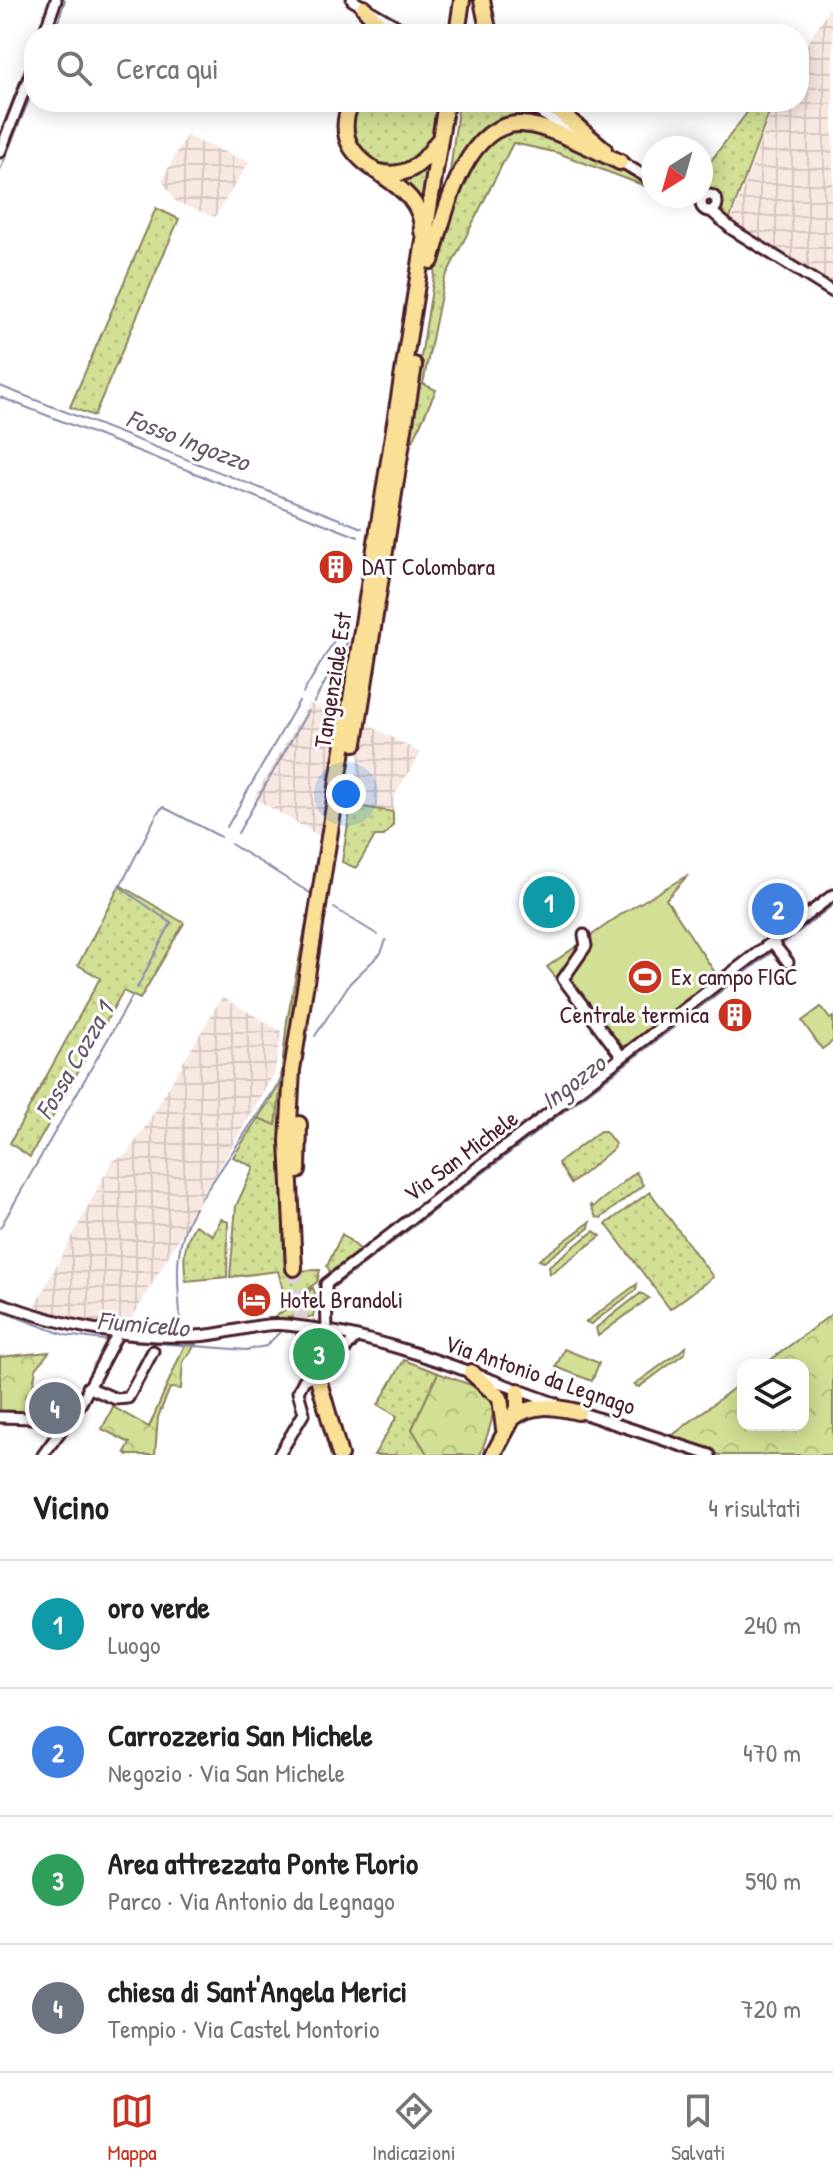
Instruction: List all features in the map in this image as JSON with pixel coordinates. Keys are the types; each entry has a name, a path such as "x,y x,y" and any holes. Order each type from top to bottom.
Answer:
{"highway":[{"path":"458,24 462,0"},
{"path":"468,24 472,0"},
{"path":"482,0 487,24"},
{"path":"358,4 378,24"},
{"path":"348,112 347,141 358,158 408,195 422,221 418,279"},
{"name":"Tangenziale Est","path":"444,112 292,1070 288,1142 299,1267 298,1140 302,1070 454,112"},
{"path":"560,112 620,162"},
{"path":"431,261 449,199 462,171 478,146 493,131 525,124 620,162"},
{"path":"375,170 393,174 410,170 427,158 441,135"},
{"path":"471,1372 493,1388 507,1418"},
{"path":"331,1455 314,1383 346,1455"},
{"path":"493,1455 507,1418 521,1397 518,1391"},
{"path":"324,1402 340,1455"},
{"path":"507,1418 538,1407 578,1412"}],"street":[{"path":"48,24 56,0"},
{"path":"0,152 24,91"},
{"path":"539,112 641,174"},
{"path":"713,198 715,207 733,230 833,292"},
{"name":"Via San Michele","path":"327,1332 326,1284 622,1057 776,946 833,895"},
{"path":"584,935 586,946 563,979 622,1057"},
{"path":"776,946 788,962"},
{"name":"Via Antonio da Legnago","path":"0,1303 71,1328 117,1338 194,1336 282,1324 327,1332 408,1351 710,1455"},
{"path":"43,1455 117,1338"},
{"path":"279,1455 304,1413 298,1392 304,1380 331,1366 355,1338"},
{"path":"88,1387 116,1399 128,1398 153,1351"},
{"path":"0,1417 67,1419"},
{"path":"0,1428 11,1418"}],"shaded area":[{"path":"833,2 833,285 731,222 771,112 809,112 809,41"},
{"path":"186,136 249,162 215,217 176,202 162,180"},
{"path":"356,651 326,840 254,798 309,703 321,709"},
{"path":"365,723 421,753 394,796 393,812 351,805"},
{"path":"222,997 281,1031 275,1072 126,1329 72,1323 33,1310 112,1161 126,1155 145,1127"}],"green space":[{"path":"352,112 438,112 434,140 407,167 380,169 357,152"},
{"path":"458,112 530,112 573,138 515,122 450,171"},
{"path":"748,112 769,112 729,221 723,213 719,196 713,192 713,158"},
{"path":"525,130 600,156 641,182 641,184 558,153 513,143 444,280 423,384 436,390 413,441 408,438 444,214 483,145 504,133"},
{"path":"430,162 425,207 396,176"},
{"path":"156,208 179,219 94,416 70,407"},
{"path":"351,805 393,812 393,825 384,836 375,836 356,868 342,862"},
{"path":"688,875 666,899 718,977 622,1057 547,967 623,913"},
{"path":"120,885 184,923 140,999 123,991 30,1157 10,1143 100,978 78,965"},
{"path":"312,893 315,894 280,1156 285,1271 320,1270 317,1282 287,1306 278,1271 230,1277 236,1206 254,1167 233,1157 258,1118 276,1124 287,1021"},
{"path":"821,1007 830,1019 833,1017 833,1041 822,1049 802,1021"},
{"path":"281,1083 276,1125 258,1118"},
{"path":"600,1131 605,1131 615,1144 613,1149 571,1184 558,1163"},
{"path":"636,1172 643,1185 601,1218 596,1217 590,1204 593,1207"},
{"path":"650,1192 713,1277 670,1309 606,1224"},
{"path":"221,1219 228,1222 227,1277 186,1281 185,1252 195,1225 213,1235"},
{"path":"590,1222 589,1228 544,1262 539,1260"},
{"path":"594,1231 601,1236 550,1274 549,1266"},
{"path":"342,1234 362,1251 330,1272 327,1266"},
{"path":"637,1284 636,1290 591,1324 586,1322"},
{"path":"313,1288 317,1299 313,1317 274,1318"},
{"path":"641,1293 649,1298 598,1336 596,1328"},
{"path":"833,1313 833,1455 720,1455 669,1438 737,1386 737,1431 809,1431 809,1359 772,1359"},
{"path":"296,1334 346,1344 330,1364 304,1379"},
{"path":"185,1344 196,1344 183,1362 181,1389 170,1388 158,1417 155,1455 128,1455 125,1452 130,1443 102,1429 113,1407 149,1427"},
{"path":"686,1347 685,1353 639,1387 634,1385"},
{"path":"564,1349 599,1363 592,1381 556,1367"},
{"path":"49,1352 36,1369 29,1411 0,1419 0,1357"},
{"path":"404,1360 438,1373 412,1429 428,1455 374,1455 397,1416 378,1405"},
{"path":"438,1373 473,1386 490,1399 492,1419 480,1455 428,1455 412,1429"}],"waterway":[{"path":"41,24 49,0"},
{"path":"57,24 65,0"},
{"path":"0,133 24,71"},
{"path":"0,170 24,112"},
{"name":"Fosso Ingozzo","path":"0,386 362,528"},
{"name":"Fossa Cozza 1","path":"0,397 358,537"},
{"name":"Fossa Cozza 1","path":"303,693 348,617"},
{"name":"Fosso Ingozzo","path":"314,702 348,641"},
{"name":"Fossa Cozza 1","path":"227,827 299,701"},
{"name":"Fosso Ingozzo","path":"238,833 308,711"},
{"name":"Fossa Cozza 1","path":"137,988 171,923 120,887 158,812 163,807 221,837"},
{"name":"Fosso Ingozzo","path":"231,844 310,893"},
{"name":"Ingozzo","path":"780,946 833,905"},
{"name":"Fosso Ingozzo","path":"334,908 378,935"},
{"name":"Fosso Ingozzo","path":"315,1036 350,983 381,953 386,940"},
{"name":"Ingozzo","path":"334,1287 775,950"},
{"name":"Fossa Cozza 1","path":"0,1228 133,995"},
{"name":"Fosso Ingozzo","path":"201,1199 284,1075"},
{"name":"Fosso Ingozzo","path":"181,1331 179,1253 195,1208"},
{"name":"Fiumicello","path":"0,1311 65,1335 111,1341"},
{"name":"Fiumicello","path":"117,1340 246,1350 266,1346 281,1331"}],"tunnel":[{"path":"294,1268 310,1384"}],"place":[{"name":"DAT Colombara","path":"336,567"},
{"name":"oro verde","path":"549,902"},
{"name":"Carrozzeria San Michele","path":"778,909"},
{"name":"Ex campo FIGC","path":"645,977"},
{"name":"Centrale termica","path":"735,1015"},
{"name":"Hotel Brandoli","path":"254,1300"},
{"name":"Area attrezzata Ponte Florio","path":"319,1354"},
{"name":"chiesa di Sant'Angela Merici","path":"55,1408"}]}
